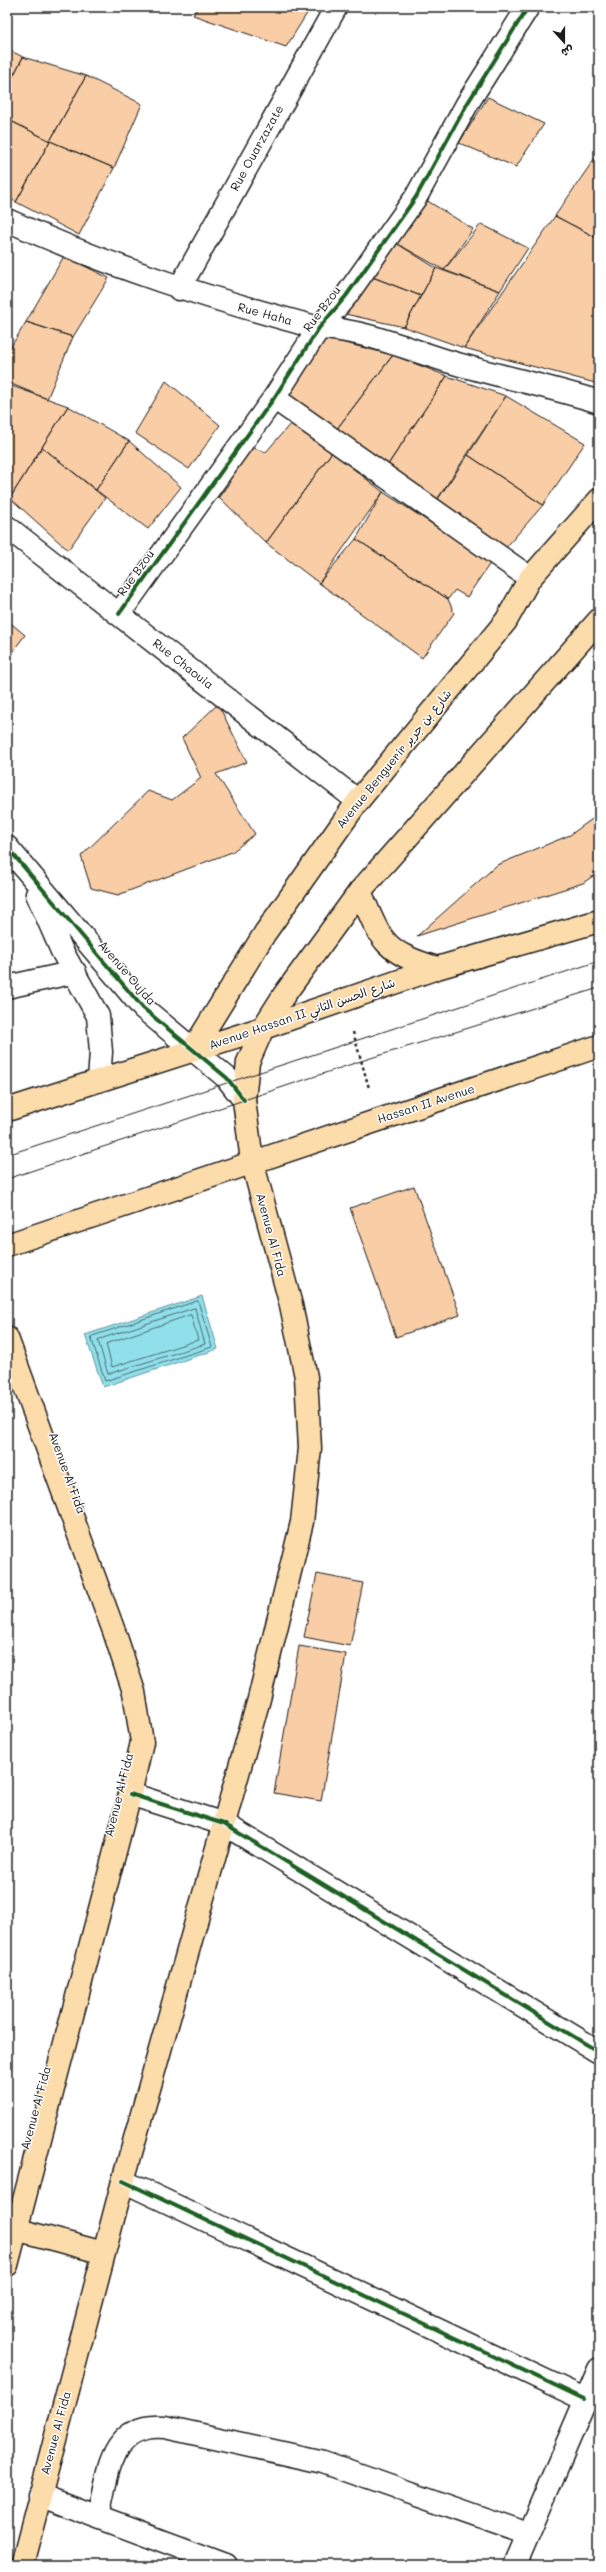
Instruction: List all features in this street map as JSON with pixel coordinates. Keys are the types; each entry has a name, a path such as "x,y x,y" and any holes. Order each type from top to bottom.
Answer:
{"main road":[{"name":"Avenue Benguerir شارع بن جرير","path":"192,1051 261,939 358,801 506,621 530,578 599,500"},
{"path":"7,1245 252,1161 244,1100 248,1062 263,1028 360,891 599,620"},
{"path":"360,891 376,929 390,948 414,961 437,968"},
{"name":"Avenue Hassan II شارع الحسن الثاني","path":"7,1110 263,1028 437,968 599,921"},
{"name":"Hassan II Avenue","path":"252,1161 599,1046"},
{"name":"Avenue Al Fida","path":"22,2565 39,2495 123,2181 259,1699 302,1522 310,1448 306,1377 290,1305 252,1161"},
{"name":"Avenue Al Fida","path":"7,1338 115,1634 134,1692 142,1742 130,1794 11,2228 7,2265"},
{"path":"11,2228 104,2253"}],"street":[{"name":"Rue Ouarzazate","path":"179,289 336,7"},
{"name":"Rue Bzou","path":"119,614 274,398 319,328 346,296 416,197 467,104 528,7"},
{"name":"Rue Haha","path":"7,220 72,250 179,289 319,328 342,329 387,340 450,362 499,376 546,385 599,402"},
{"path":"274,398 530,578"},
{"name":"Rue Chaouia","path":"7,527 358,801"},
{"name":"Avenue Oujda","path":"7,847 143,1008 192,1051 227,1078 244,1100"},
{"name":"Avenue Oujda","path":"27,871 62,952 76,972 98,1016 101,1052 99,1080"},
{"path":"8,985 76,972"},
{"path":"130,1794 224,1824 599,2052"},
{"path":"123,2181 584,2399"},
{"path":"515,2565 584,2399 599,2369"},
{"path":"98,2516 112,2460 118,2444 131,2432 149,2425 165,2426 323,2462 528,2534"},
{"path":"39,2495 226,2565"}],"water":[{"path":"202,1296 218,1349 103,1387 85,1335"}],"building":[{"path":"198,7 311,7 286,47 193,15"},
{"path":"7,49 23,57 7,88"},
{"path":"23,57 86,76 50,141 7,119 7,88"},
{"path":"86,76 142,104 114,168 50,141"},
{"path":"488,97 544,124 516,167 459,143"},
{"path":"7,119 50,141 16,202 7,197"},
{"path":"50,141 114,168 79,235 16,202"},
{"path":"599,152 599,239 555,216"},
{"path":"426,200 473,229 444,270 396,243"},
{"path":"555,216 599,239 599,384 464,348"},
{"path":"481,224 528,248 500,291 444,270"},
{"path":"396,243 436,268 421,296 370,276"},
{"path":"64,256 109,278 73,337 26,322"},
{"path":"436,268 500,291 464,348 404,327"},
{"path":"370,276 421,296 404,327 345,314"},
{"path":"26,322 73,337 47,399 7,382 7,353"},
{"path":"325,338 393,355 336,430 288,394"},
{"path":"393,355 447,376 383,472 336,430"},
{"path":"447,376 506,396 432,507 383,472"},
{"path":"166,381 220,425 189,469 135,433"},
{"path":"9,385 68,406 10,498 7,496"},
{"path":"506,396 585,443 543,505 468,455"},
{"path":"68,406 129,441 96,490 42,447"},
{"path":"291,423 332,452 266,543 219,497 230,482 227,475 244,445 266,452"},
{"path":"129,441 181,487 148,529 96,490"},
{"path":"42,447 105,498 68,550 10,498"},
{"path":"332,452 383,492 319,583 266,543"},
{"path":"468,455 543,505 502,552 438,499"},
{"path":"383,492 491,562 467,597 455,590 448,599 356,539"},
{"path":"356,539 448,599 454,613 422,658 319,583"},
{"path":"7,620 25,635 7,659"},
{"path":"218,704 247,762 216,774 255,834 232,852 118,895 91,888 81,856 148,791 172,800 201,778 182,738"},
{"path":"599,814 599,872 583,883 417,936 497,865 570,835"},
{"path":"414,1186 460,1315 396,1337 350,1208"},
{"path":"317,1574 363,1583 350,1646 304,1637"},
{"path":"299,1646 346,1654 321,1801 274,1793"}],"tram line":[{"path":"7,1155 599,961"},
{"path":"7,1179 361,1061 599,988"}],"cycle path":[{"path":"119,614 274,398 319,328 346,296 416,197 467,104 528,7"},
{"path":"7,847 143,1008 227,1078 244,1100"},
{"path":"130,1794 224,1824 599,2052"},
{"path":"123,2181 584,2399"}]}
